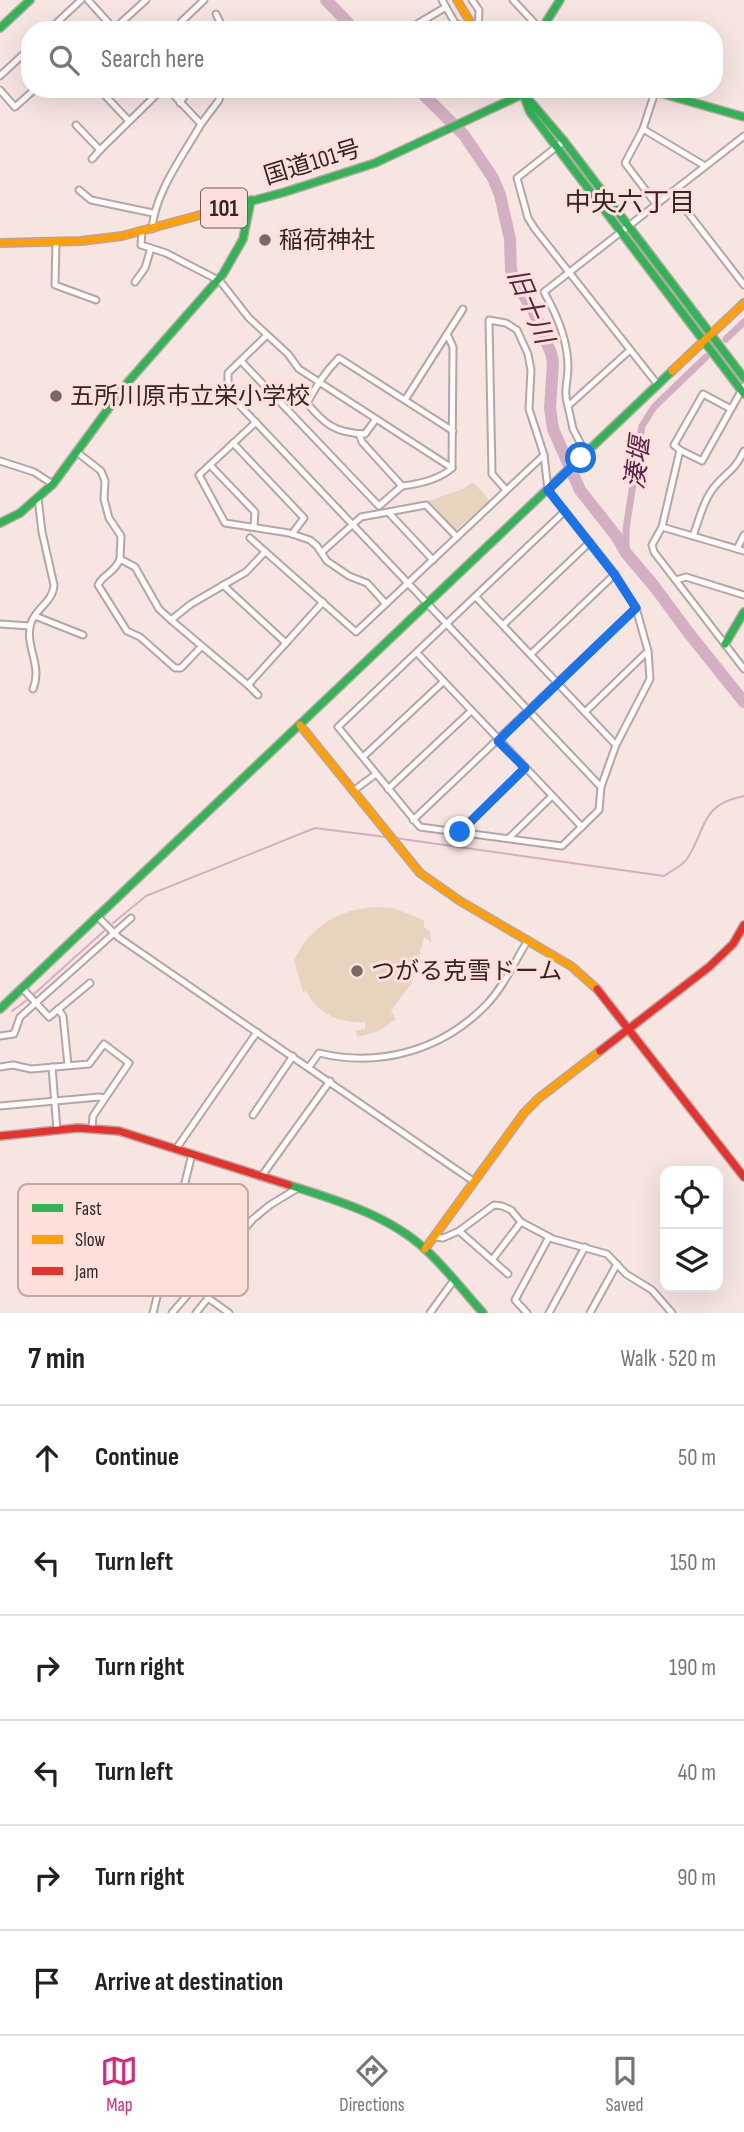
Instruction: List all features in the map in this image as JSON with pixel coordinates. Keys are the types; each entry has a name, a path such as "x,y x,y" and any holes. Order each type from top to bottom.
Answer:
{"main road":[{"path":"0,28 30,0"},
{"path":"457,0 470,21"},
{"path":"547,21 560,0"},
{"name":"国道101号","path":"0,243 56,242 122,236 285,192 375,163 468,121 509,98"},
{"path":"524,98 526,106 557,146 712,334 744,378"},
{"path":"529,98 564,141 704,341 743,390"},
{"path":"676,98 744,117"},
{"path":"0,523 24,511 38,498 78,453 117,395 206,293 220,281 238,250 251,200"},
{"path":"0,1009 744,303"},
{"path":"725,644 744,612"},
{"path":"300,725 420,873 438,887 571,966 594,986 744,1177"},
{"path":"425,1249 518,1120 539,1098 721,956 733,944 744,925"},
{"path":"0,1136 57,1129 92,1128 119,1131 368,1213 404,1233 425,1249 483,1313"}],"street":[{"path":"59,21 81,0"},
{"path":"88,0 106,21"},
{"path":"123,21 146,0"},
{"path":"182,21 204,0"},
{"path":"442,0 454,21"},
{"path":"513,0 533,21"},
{"path":"474,1 479,10 477,21"},
{"path":"422,21 446,6"},
{"path":"216,14 220,21"},
{"path":"0,76 21,56"},
{"path":"0,90 15,107 25,98"},
{"path":"107,98 129,121"},
{"path":"92,159 153,98"},
{"path":"176,98 201,124"},
{"path":"180,103 184,98"},
{"path":"152,229 153,213 201,124 219,98"},
{"path":"653,98 643,129 625,163 656,204"},
{"path":"76,125 100,150"},
{"path":"643,129 705,166"},
{"path":"583,456 565,397 568,365 562,334 556,313 544,292 744,136"},
{"path":"564,141 517,178 528,218 658,385"},
{"path":"79,190 91,200 153,213"},
{"path":"672,192 744,285"},
{"path":"142,231 141,245 166,253 220,281 241,309 288,354 299,369 452,468"},
{"path":"56,242 55,285 96,300"},
{"path":"135,282 145,268 151,248"},
{"path":"405,400 463,309"},
{"path":"506,490 492,474 489,320 514,326 528,354 531,370 529,409 544,454 548,490 565,511 590,542 614,574 636,608 648,651 650,680 616,745 601,787 599,810 562,846 420,827 338,727 565,511"},
{"path":"447,334 453,347 452,468"},
{"path":"267,335 228,373 227,391 601,787"},
{"path":"569,406 630,350"},
{"path":"376,419 368,433 359,434 325,424 307,403 322,375 339,358 453,431"},
{"path":"241,361 379,506 402,486 423,482 452,468"},
{"path":"731,409 703,394 674,445 702,461 743,390"},
{"path":"256,422 199,477 224,521 310,540 327,561 343,573 367,583 387,604"},
{"path":"359,434 362,442 402,486"},
{"path":"233,443 304,518 292,534"},
{"path":"680,450 662,527 652,545 654,552 744,669"},
{"path":"693,536 710,494 716,484 735,468 744,451"},
{"path":"78,453 101,471 105,481 104,499 109,518 121,536 120,559 116,569 100,580 98,585 127,631 140,637 175,668 181,668 201,647"},
{"path":"250,538 356,632 544,454"},
{"path":"0,461 34,472 51,483"},
{"path":"211,465 255,512 254,526"},
{"path":"33,690 38,678 30,626 35,615 54,592 38,498"},
{"path":"322,552 361,517 426,505 457,537"},
{"path":"389,513 433,560"},
{"path":"662,527 741,550 744,535"},
{"path":"503,625 590,542"},
{"path":"171,620 191,604 246,572 265,552"},
{"path":"120,559 135,567 159,609 258,695"},
{"path":"531,654 614,574"},
{"path":"676,580 686,577 744,595"},
{"path":"223,585 286,643"},
{"path":"476,597 616,745"},
{"path":"248,685 323,603"},
{"path":"413,820 636,608"},
{"path":"35,615 83,635"},
{"path":"0,624 30,626"},
{"path":"585,712 648,651"},
{"path":"417,653 582,827"},
{"path":"363,757 443,682"},
{"path":"388,789 471,711"},
{"path":"460,832 525,768"},
{"path":"353,791 376,774"},
{"path":"509,838 552,796"},
{"path":"98,917 114,933 473,1181"},
{"path":"0,1036 14,1034 18,1020 131,918"},
{"path":"309,1067 319,1053 339,1058 375,1058 405,1053 456,1031 487,1003 528,940"},
{"path":"22,988 47,1017 90,982"},
{"path":"58,1009 63,1016 68,1065"},
{"path":"176,1149 257,1032"},
{"path":"0,1067 13,1065 32,1069 90,1063 103,1044 129,1061 93,1116 92,1128"},
{"path":"253,1115 293,1056"},
{"path":"52,1067 57,1129"},
{"path":"261,1177 330,1081"},
{"path":"0,1106 105,1098"},
{"path":"185,1184 192,1154"},
{"path":"248,1225 270,1205 298,1188"},
{"path":"434,1237 443,1238 459,1231 494,1205 502,1206 511,1210 521,1222 550,1237 607,1254 626,1274 652,1290 672,1313"},
{"path":"492,1260 521,1222"},
{"path":"459,1231 508,1274"},
{"path":"527,1313 515,1300 550,1237"},
{"path":"549,1313 584,1247"},
{"path":"590,1313 617,1264"},
{"path":"430,1313 454,1280"},
{"path":"153,1313 157,1296"},
{"path":"172,1313 187,1296"},
{"path":"196,1313 208,1298 229,1313"}],"shaded area":[{"path":"471,483 490,501 456,530 429,501 465,488"},
{"name":"つがる克雪ドーム","path":"393,908 424,920 424,927 430,932 431,942 424,937 412,983 391,1010 396,1019 379,1031 357,1037 356,1031 365,1029 365,1022 338,1019 317,1006 306,991 303,992 294,961 309,938 328,921 351,911"}],"waterway":[{"name":"旧十川","path":"326,0 346,21"},
{"name":"旧十川","path":"427,98 464,135 493,178 500,195 510,239 511,270 533,310 551,353 553,362 550,408 553,429 580,490 617,537 626,553 744,702"},
{"name":"湊堰","path":"726,339 744,322"},
{"name":"湊堰","path":"626,553 626,529 642,426 654,407 706,357"},
{"path":"395,838 664,876 687,859 711,812 729,800 744,796"},
{"path":"113,923 146,896 315,828 386,837"},
{"path":"34,994 104,931"},
{"path":"12,1011 27,1000"}],"traffic: fast":[{"path":"0,28 30,0"},
{"path":"547,21 560,0"},
{"path":"215,211 375,163 514,98"},
{"path":"525,98 530,112 744,394"},
{"path":"527,98 564,141 744,378"},
{"path":"678,98 744,117"},
{"path":"0,523 20,513 53,484 128,382 223,274 243,239 251,200"},
{"path":"0,1009 672,371"},
{"path":"725,644 744,612"},
{"path":"289,1185 361,1210 395,1227 425,1249 483,1313"}],"traffic: slow":[{"path":"457,0 470,21"},
{"path":"0,243 81,241 122,236 215,211"},
{"path":"672,371 744,303"},
{"path":"300,725 420,873 460,901 571,966 597,989"},
{"path":"425,1249 524,1113 539,1098 600,1051"}],"traffic: jam":[{"path":"600,1051 709,967 733,944 744,925"},
{"path":"597,989 744,1177"},
{"path":"0,1136 78,1128 119,1131 289,1185"}],"place":[{"name":"稲荷神社","path":"265,240"},
{"name":"五所川原市立栄小学校","path":"56,396"},
{"name":"つがる克雪ドーム","path":"357,971"}],"district":[{"name":"中央六丁目","path":"630,202"}],"route":[{"path":"460,832 525,768 498,741 636,608 614,574 548,490 581,458"}]}
